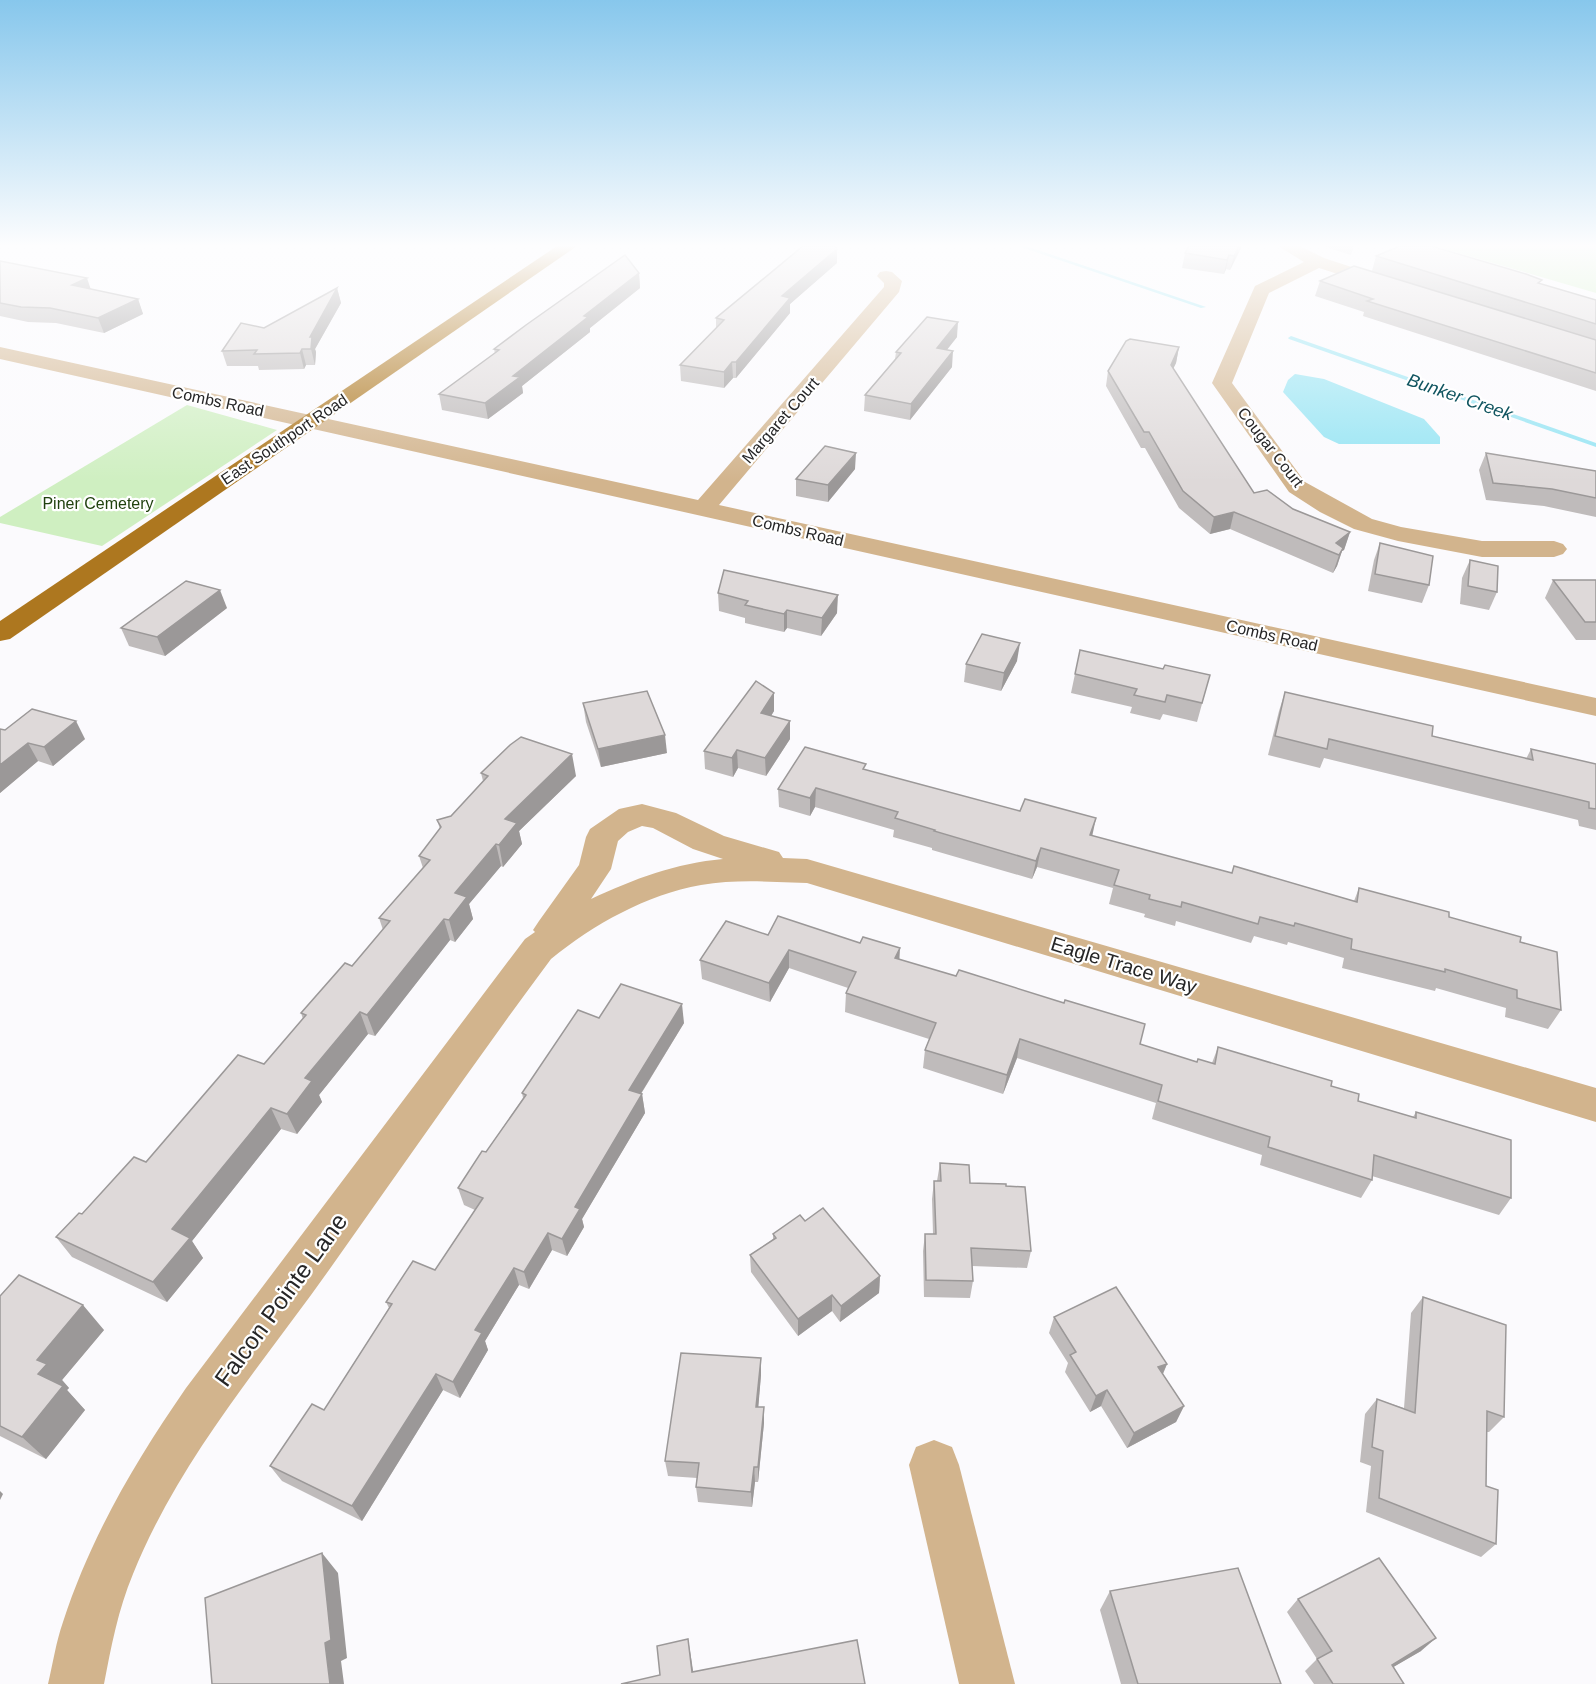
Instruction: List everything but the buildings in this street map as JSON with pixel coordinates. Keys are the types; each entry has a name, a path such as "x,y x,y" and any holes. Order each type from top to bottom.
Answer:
{"main road":[{"name":"East Southport Road","path":"0,633 452,325"}],"street":[{"name":"Margaret Court","path":"703,509 862,325"},
{"name":"Cougar Court","path":"1247,325 1222,383 1297,487 1363,524 1398,534 1482,549 1554,549"},
{"name":"Combs Road","path":"0,353 1596,707"},
{"name":"Falcon Pointe Lane","path":"77,1681 91,1621 110,1565 121,1539 176,1444 594,869 602,837 615,823 626,817 649,815 666,819 688,834 707,842 807,871"},
{"name":"Eagle Trace Way","path":"647,886 702,873 759,869 807,871 1596,1105"},
{"name":"Falcon Pointe Lane","path":"537,949 572,923 647,886"},
{"path":"934,1465 987,1684"}],"green space":[{"name":"Piner Cemetery","path":"187,405 277,430 102,546 0,523 0,517"}],"water":[{"path":"1295,374 1324,379 1424,419 1440,437 1440,444 1339,444 1324,437 1283,392 1288,380"}],"waterway":[{"name":"Bunker Creek","path":"1291,338 1596,445"}]}
